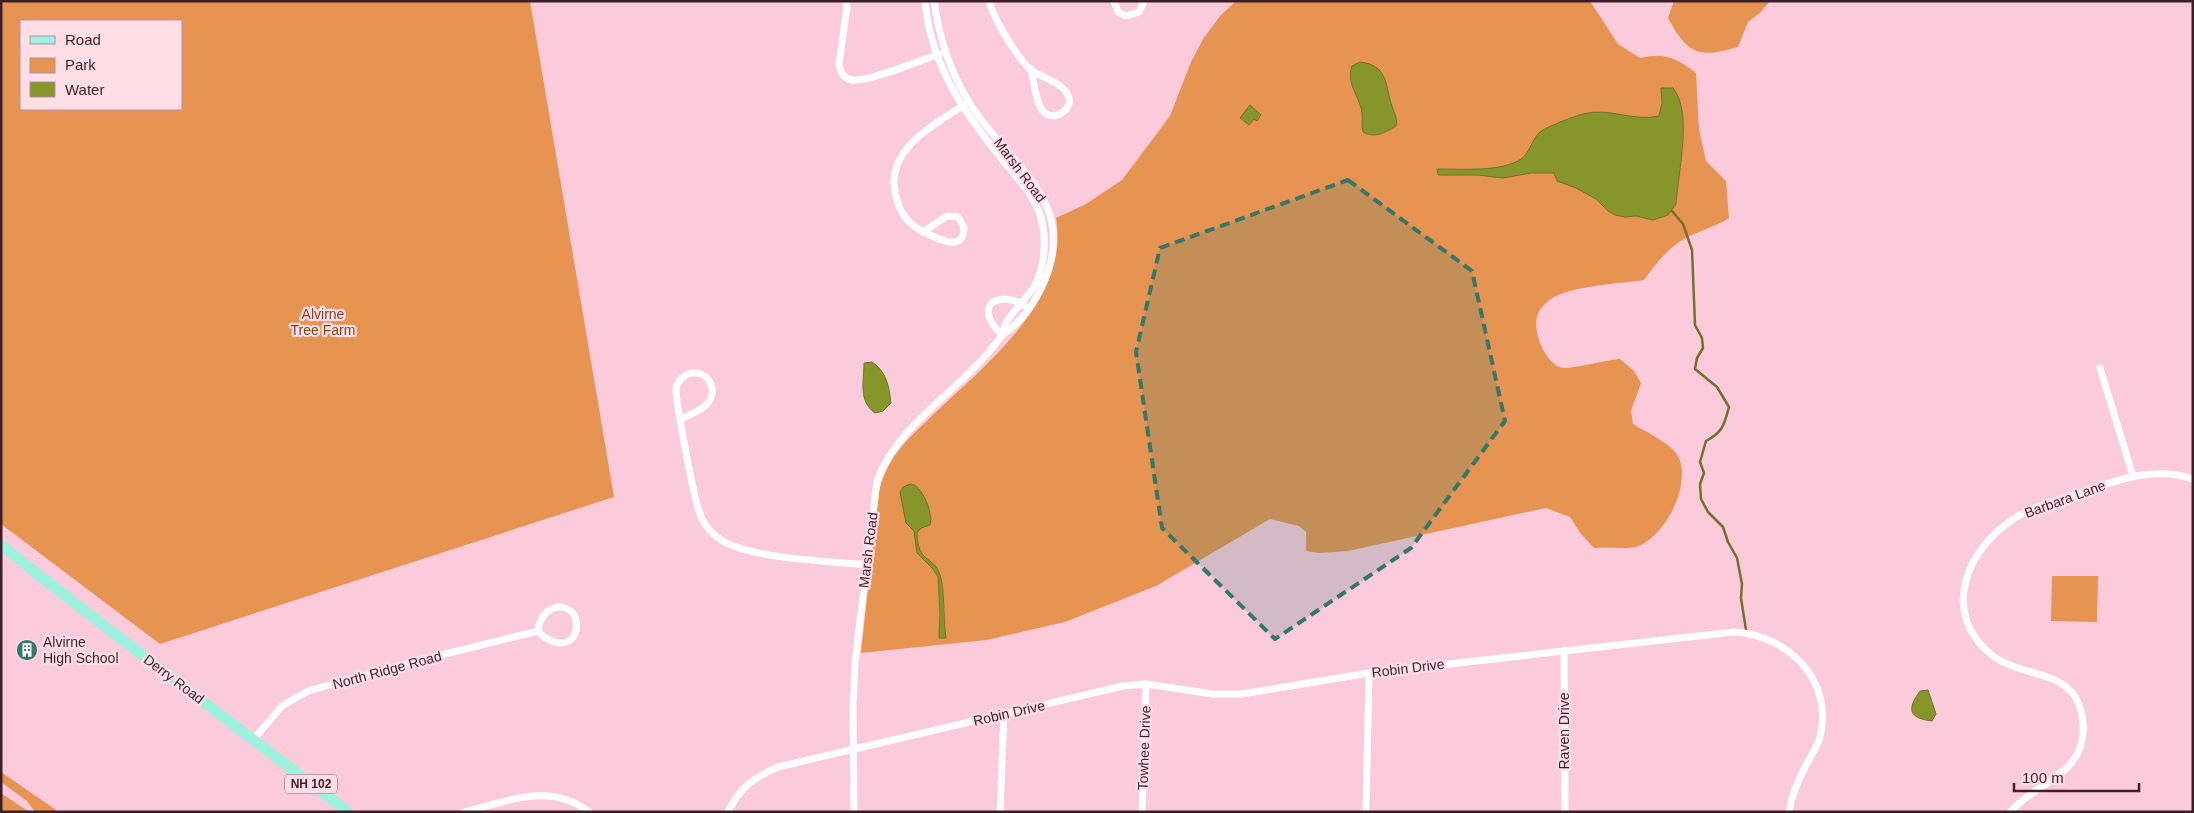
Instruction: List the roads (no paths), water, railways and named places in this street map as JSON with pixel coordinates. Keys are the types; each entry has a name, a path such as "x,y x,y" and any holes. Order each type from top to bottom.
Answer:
{"main road":[{"name":"Derry Road","path":"1,545 108,630 348,812"}],"street":[{"path":"845,1 847,7 839,64 840,70 846,78 851,80 866,78 946,52"},
{"name":"Marsh Road","path":"854,812 853,708 855,663 877,481 886,460 904,437 961,382 1002,335 1006,322 1034,287 1040,274 1044,244 1042,219 1028,191 962,106 936,55 925,1"},
{"name":"Marsh Road","path":"934,1 946,52 968,102 1035,185 1050,210 1053,245 1051,261 1040,291 1014,328 1002,335"},
{"path":"989,1 991,10 1007,37 1031,69 1066,91 1069,100 1063,113 1054,116 1041,109 1031,69"},
{"path":"1114,1 1118,12 1126,16 1136,15 1144,1"},
{"path":"923,232 942,218 950,215 960,219 964,229 960,239 951,243 923,232 910,225 899,208 894,188 896,167 901,154 911,142 968,102"},
{"path":"1002,335 990,320 989,312 992,304 1001,298 1021,304 1028,309"},
{"path":"2100,368 2133,476"},
{"path":"681,419 704,407 712,398 712,386 705,376 688,374 679,382 676,394 698,510 702,519 716,537 747,552 867,565"},
{"name":"Barbara Lane","path":"2010,812 2025,798 2058,777 2072,763 2077,755 2083,736 2082,717 2075,699 2062,685 2046,675 2000,661 1984,648 1972,632 1965,614 1963,594 1966,575 1974,557 1986,542 2016,517 2133,476 2165,473 2193,479"},
{"path":"554,607 567,608 575,616 577,630 574,636 565,643 554,644 538,631 540,620 544,614 554,607"},
{"name":"North Ridge Road","path":"253,740 282,706 308,691 538,631"},
{"name":"Robin Drive","path":"728,812 736,795 744,786 754,778 778,767 1123,686 1146,684 1213,694 1242,694 1369,673 1734,632 1763,637 1789,651 1803,665 1817,690 1821,709 1821,728 1816,747 1798,781 1789,812"},
{"name":"Raven Drive","path":"1564,650 1565,812"},
{"path":"1366,812 1369,673"},
{"name":"Towhee Drive","path":"1142,812 1146,684"},
{"path":"1000,812 1004,714"},
{"path":"464,812 540,795 561,796 589,812"}],"water":[{"path":"1360,62 1369,64 1380,71 1386,82 1396,117 1396,126 1376,135 1363,132 1362,112 1352,84 1352,66"},
{"path":"1661,88 1673,88 1679,99 1683,127 1676,204 1668,215 1653,220 1636,216 1625,217 1615,215 1596,199 1576,188 1557,181 1554,173 1531,173 1503,178 1478,175 1438,175 1437,169 1481,169 1513,163 1523,157 1541,132 1559,122 1583,114 1602,112 1641,117 1659,116 1662,103"},
{"path":"1250,105 1261,115 1257,121 1254,119 1249,125 1240,118"},
{"path":"872,362 884,375 891,403 883,411 875,413 866,403 863,390 864,363"},
{"path":"910,484 914,485 923,494 929,508 930,525 921,528 917,533 918,543 923,555 937,568 942,581 946,638 939,638 938,577 933,569 917,553 914,531 906,523 900,492 903,487"},
{"path":"1928,690 1936,714 1932,721 1918,718 1912,712 1913,703 1920,691"}],"waterway":[{"path":"1672,211 1683,224 1692,250 1695,325 1702,338 1703,348 1697,358 1695,369 1717,387 1729,407 1722,427 1706,441 1700,462 1704,473 1700,484 1701,499 1708,512 1723,527 1728,542 1737,558 1742,584 1741,598 1746,630"}],"place":[{"name":"Alvirne High School","path":"27,650"}],"park label":[{"name":"Alvirne Tree Farm","path":"323,322"}]}
